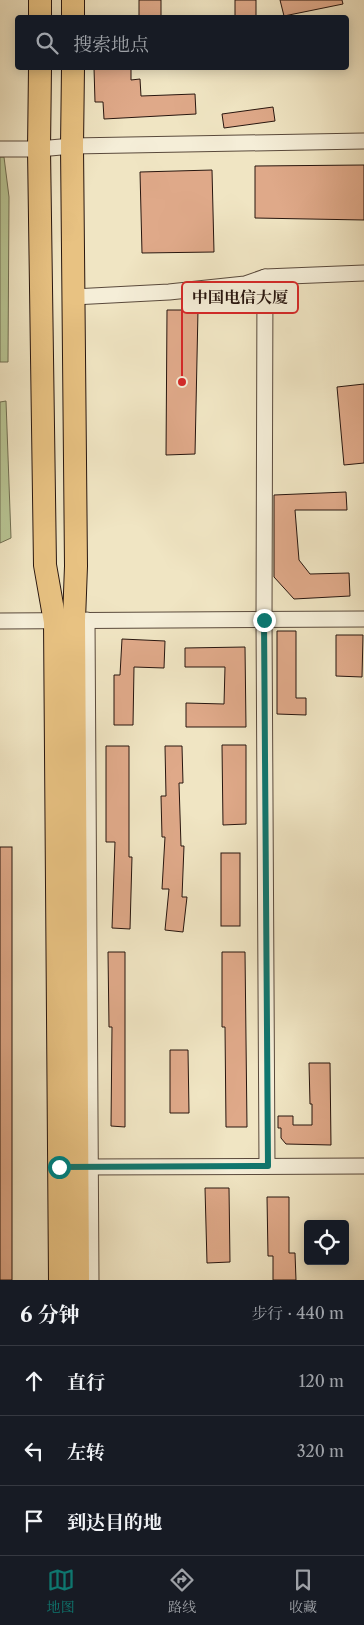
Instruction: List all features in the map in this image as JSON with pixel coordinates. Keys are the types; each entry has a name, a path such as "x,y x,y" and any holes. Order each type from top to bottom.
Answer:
{"highway":[{"path":"40,0 40,15"},
{"path":"73,0 73,15"},
{"path":"40,70 39,149 46,565 72,621"},
{"path":"72,70 76,566 72,621 78,1280"},
{"path":"60,1280 76,1167"}],"street":[{"path":"0,149 364,141"},
{"path":"74,298 179,291 245,284 266,277 364,273"},
{"path":"266,277 264,620 268,1166"},
{"path":"0,621 364,619"},
{"path":"91,1280 76,1167 364,1166"}],"green space":[{"path":"0,157 4,157 9,197 8,362 0,362"},
{"path":"6,401 11,538 0,543 0,402"}],"building":[{"path":"139,0 161,0 161,15 139,15"},
{"path":"235,0 256,0 256,15 235,15"},
{"path":"280,0 342,0 343,4 289,15 284,15"},
{"path":"94,70 131,70 131,80 140,79 141,96 195,94 196,114 104,119 103,102 95,102"},
{"path":"273,107 275,121 224,128 222,114"},
{"path":"364,165 364,220 255,218 255,166"},
{"path":"212,170 214,252 142,253 140,172"},
{"path":"167,310 198,310 195,454 166,455"},
{"path":"364,384 364,463 344,465 337,387"},
{"path":"346,492 347,510 295,510 299,560 310,574 349,573 350,596 294,599 274,577 274,495"},
{"path":"277,631 296,631 296,698 306,698 306,715 277,714"},
{"path":"336,635 363,635 362,677 336,676"},
{"path":"122,639 165,641 164,668 134,667 133,725 114,725 114,675 120,675"},
{"path":"245,647 246,727 186,727 186,703 224,704 225,667 185,667 185,648"},
{"path":"222,745 246,745 246,824 223,825"},
{"path":"106,746 129,746 129,857 132,857 130,929 112,928 115,842 106,842"},
{"path":"165,746 182,746 183,783 179,783 181,846 184,846 182,897 187,897 183,932 165,930 169,889 162,889 165,837 162,837 161,796 166,796"},
{"path":"0,847 12,847 12,1280 0,1280"},
{"path":"221,853 240,853 240,926 221,926"},
{"path":"108,952 125,952 125,1127 111,1126 112,1027 109,1027"},
{"path":"222,952 245,952 247,1127 226,1127 225,1027 222,1027"},
{"path":"170,1050 188,1050 189,1113 170,1113"},
{"path":"309,1063 330,1063 331,1145 286,1144 281,1138 281,1128 278,1128 278,1116 293,1116 293,1125 312,1125"},
{"path":"205,1188 229,1188 230,1262 207,1263"},
{"path":"267,1197 289,1197 289,1253 295,1253 296,1280 273,1280 273,1256 268,1256"}],"place":[{"name":"中国电信大厦","path":"182,382"}],"route":[{"path":"59,1167 268,1166 264,620"}]}
